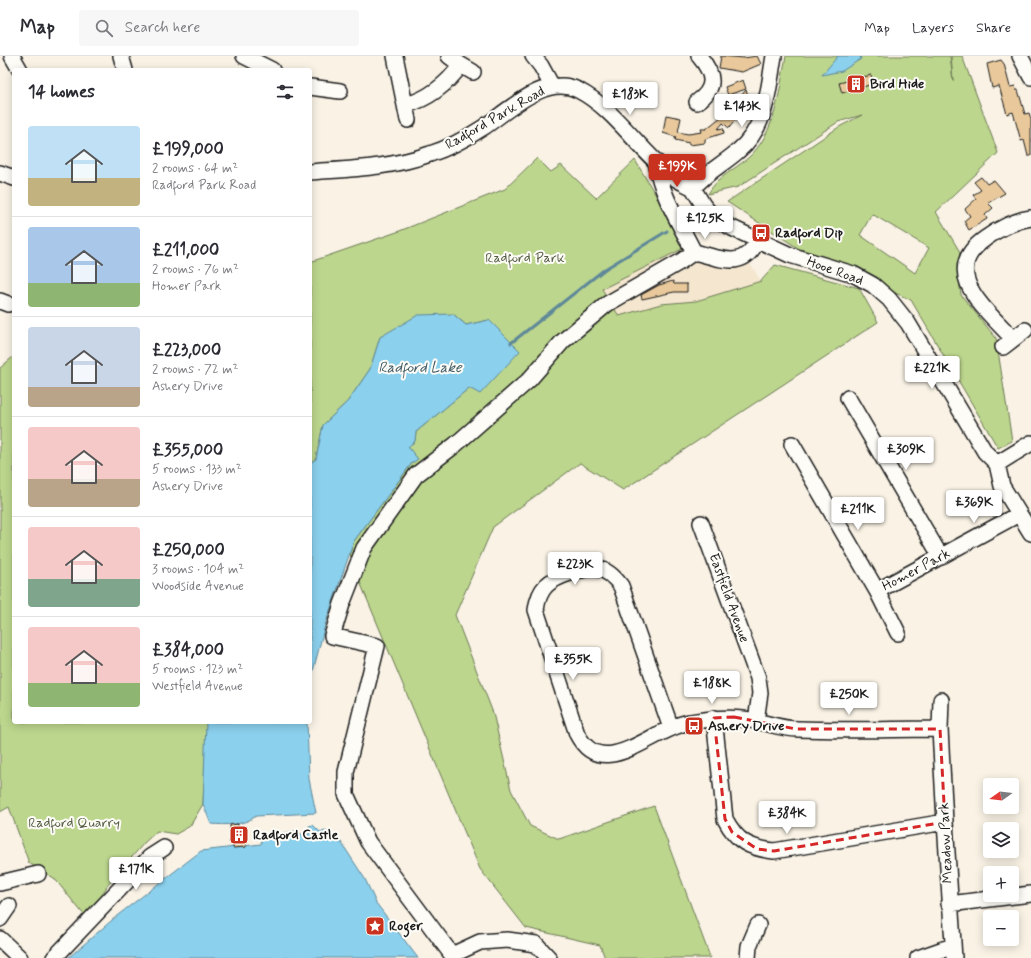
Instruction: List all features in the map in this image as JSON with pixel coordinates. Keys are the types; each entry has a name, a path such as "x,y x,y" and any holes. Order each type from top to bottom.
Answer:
{"street":[{"path":"12,56 19,68"},
{"path":"121,56 125,68"},
{"path":"244,56 268,68"},
{"path":"395,56 408,120"},
{"path":"406,105 419,102 447,81 467,69 449,56"},
{"path":"533,56 541,66 552,86"},
{"path":"697,102 707,95 711,88 710,72 699,56"},
{"path":"693,188 705,174 738,152 754,135 764,109 774,56"},
{"path":"1020,56 1031,77"},
{"path":"312,86 340,91"},
{"name":"Radford Park Road","path":"312,172 366,168 402,162 430,154 459,143 516,104 552,86 566,86 578,90 602,107 656,162 676,179 693,188"},
{"path":"656,162 659,180 667,200 694,252"},
{"path":"0,173 12,177"},
{"name":"Hooe Road","path":"693,188 703,205 714,218 757,241 790,255 853,274 873,284 889,299 908,323 985,452 997,464"},
{"path":"1025,330 1008,343 967,284 967,258 974,246 994,232 1031,218"},
{"path":"549,958 536,944 507,940 480,942 452,955 368,842 346,794 346,772 376,646 332,636 342,604 364,548 416,475 455,445 513,394 528,380 563,341 608,304 680,262 694,252 739,260 746,257 757,241"},
{"path":"848,398 941,557"},
{"name":"Homer Park","path":"792,444 876,591 1019,514"},
{"path":"1031,444 997,464 1001,483 1031,533"},
{"name":"Eastfield Avenue","path":"701,523 758,678 760,694 756,721"},
{"path":"670,728 621,586 614,576 602,570 589,567 555,578 544,587 537,598 536,610 577,734 582,745 590,752 601,756 611,756 670,728 688,722 714,718 734,717 796,729 940,729"},
{"path":"876,591 898,633"},
{"name":"Meadow Park","path":"941,700 940,729 949,904 1031,894"},
{"path":"714,718 725,819 732,832 743,842 757,849 774,851 944,822"},
{"path":"54,958 150,857 164,848"},
{"path":"0,883 38,874"},
{"path":"918,958 953,952 949,904"},
{"path":"0,919 9,906"},
{"path":"748,958 749,946 758,925"},
{"path":"0,939 20,958"}],"highlighted area":[{"path":"734,717 796,729 940,729 945,822 774,851 757,849 732,832 725,819 714,718"}],"shaded area":[{"path":"690,244 746,257 761,281 696,301 661,304 619,316 602,289"}],"green space":[{"path":"786,56 950,56 953,81 951,56 962,56 998,153 936,212 960,252 958,271 961,295 996,338 1012,441 998,448 911,300 804,252 727,202 839,127 862,115 838,122 738,187 708,194 721,178 748,158 765,136 775,111","holes":["872,214 929,248 915,273 860,235"]},
{"name":"Radford Park","path":"537,158 551,172 561,165 596,198 635,160 664,209 682,249 602,289 619,316 661,304 696,301 761,281 775,265 859,288 878,322 623,490 580,463 493,527 455,615 493,713 511,790 530,826 559,839 654,806 710,957 709,958 605,958 600,945 526,928 480,869 352,563 350,552 354,541 412,463 417,459 408,447 415,441 416,432 469,388 489,320 466,325 453,314 380,337 370,369 348,401 323,425 316,459 312,462 312,261 397,232 505,189"},
{"name":"Radford Quarry","path":"12,358 12,724 207,724 203,804 190,826 176,834 157,831 144,843 107,886 89,921 54,878 29,863 9,807 0,812 0,368"}],"water":[{"path":"838,56 860,56 861,59 842,71 822,75"},
{"name":"Radford Lake","path":"453,314 466,325 489,320 520,351 480,394 469,388 416,432 415,441 408,447 418,459 412,463 354,541 325,625 312,675 312,462 316,459 323,425 348,401 370,369 380,337 418,315"},
{"path":"206,724 307,724 309,779 316,813 256,816 246,822 228,825 211,824 203,804"},
{"path":"313,825 320,832 325,830 341,842 365,879 376,903 418,958 68,958 118,915 201,851 261,844 262,837 296,831 303,835 309,834 309,826"}],"building":[{"path":"721,56 744,58 757,56 761,64 742,72 719,68"},
{"path":"1001,60 1004,64 1010,87 1015,86 1016,90 1018,90 1025,114 1029,113 1031,119 1031,156 1028,156 1024,140 1021,141 1013,112 1007,114 999,86 992,88 987,64"},
{"name":"Bird Hide","path":"871,75 873,84 842,93 839,83"},
{"path":"743,80 746,89 728,95 725,87"},
{"path":"746,90 752,105 734,113 738,117 729,128 723,123 718,129 723,128 724,133 705,139 705,143 689,145 689,143 675,140 676,137 663,133 666,115 681,118 678,132 688,134 702,132 701,129 706,129 727,112"},
{"path":"981,177 987,184 994,180 1005,193 988,203 993,208 985,215 987,219 969,230 964,221 970,216 965,209 976,199 973,195 981,190 974,182"},
{"path":"673,281 674,284 687,284 687,292 674,292 642,299 641,295 659,285"},
{"name":"Radford Castle","path":"238,824 238,831 244,830 246,847 233,848 233,843 229,842 231,839 230,825"}],"waterway":[{"path":"511,343 605,269 667,231"}],"place":[{"name":"Bird Hide","path":"856,84"},
{"name":"Radford Dip","path":"761,233"},
{"name":"Ashery Drive","path":"694,726"},
{"name":"Radford Castle","path":"239,835"},
{"name":"Roger","path":"375,926"}]}
